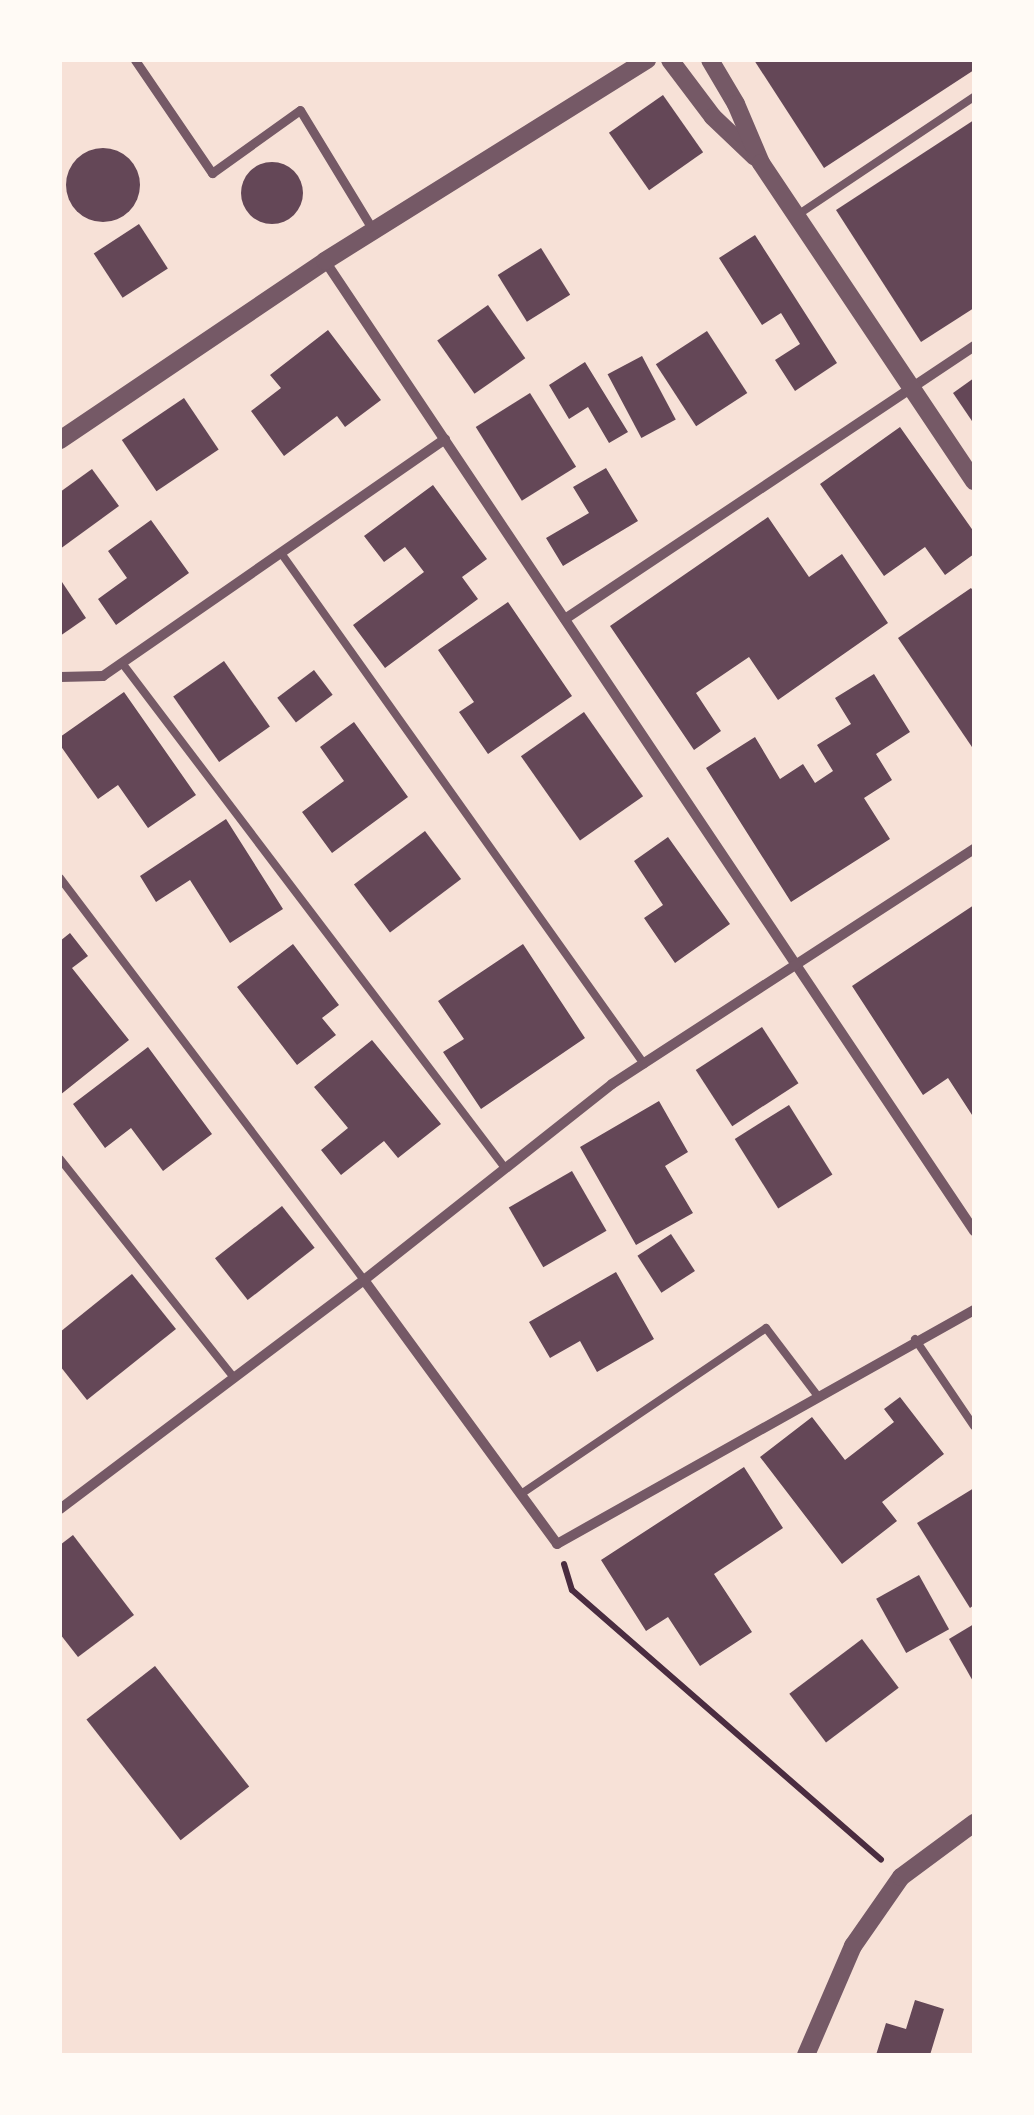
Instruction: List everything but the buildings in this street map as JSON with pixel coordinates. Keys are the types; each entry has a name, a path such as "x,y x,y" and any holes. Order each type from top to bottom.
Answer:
{"street":[{"path":"134,60 212,173 300,110 374,230"},
{"path":"60,440 325,260 647,60"},
{"path":"670,60 713,117 761,163"},
{"path":"710,60 736,104 761,163 974,480"},
{"path":"325,260 974,1231"},
{"path":"565,619 974,346"},
{"path":"60,677 102,676 445,439"},
{"path":"60,1509 644,1064 974,849"},
{"path":"364,1280 557,1544 914,1340 974,1310"},
{"path":"806,2055 852,1946 901,1877 974,1823"}],"lane":[{"path":"796,215 974,97"},
{"path":"280,553 644,1064"},
{"path":"122,663 505,1168"},
{"path":"60,878 364,1280"},
{"path":"60,1159 234,1378"},
{"path":"521,1494 766,1328 818,1395"},
{"path":"914,1340 974,1426"}],"path":[{"path":"557,1544 572,1590 901,1877"}]}
